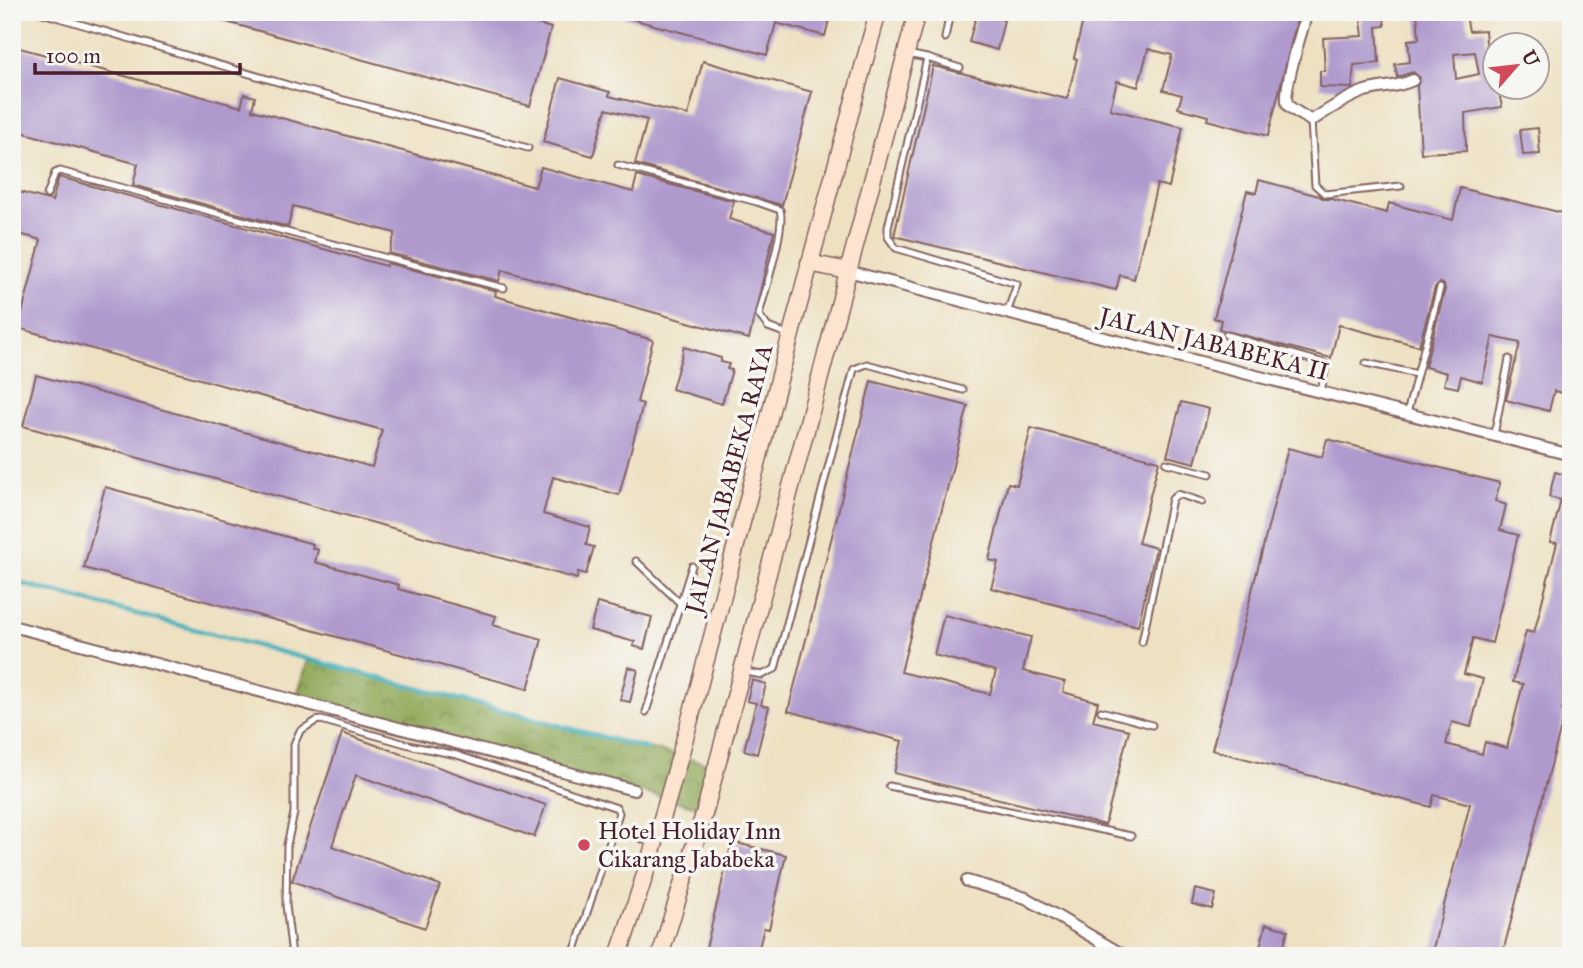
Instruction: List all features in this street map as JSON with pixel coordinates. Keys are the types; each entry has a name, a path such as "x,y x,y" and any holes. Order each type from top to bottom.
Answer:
{"main road":[{"name":"JALAN JABABEKA RAYA","path":"618,956 668,802 689,726 790,335 878,12"},
{"path":"660,956 704,814 918,12"},
{"path":"809,264 848,271"}],"street":[{"path":"1307,12 1286,100 1289,106 1311,121 1360,93 1395,88 1413,80"},
{"name":"JALAN JABABEKA II","path":"848,271 1571,455"},
{"path":"12,626 634,790"},
{"path":"967,881 1026,898 1125,956"}],"lane":[{"path":"39,12 298,88 528,148"},
{"path":"945,38 950,12"},
{"path":"1054,12 1062,15"},
{"path":"906,54 960,68"},
{"path":"927,58 888,226 888,237 896,248 1017,284 1007,313"},
{"path":"1311,121 1315,185 1319,190 1325,194 1401,186"},
{"path":"618,165 780,210 783,216 780,232 759,315 768,327 790,335"},
{"path":"47,195 55,173 60,171 504,288"},
{"path":"1407,414 1440,288"},
{"path":"1226,335 1324,363 1326,366 1321,392"},
{"path":"1494,435 1509,359"},
{"path":"1366,363 1418,374"},
{"path":"741,671 762,675 775,669 855,369 867,364 963,390"},
{"path":"1166,463 1210,474"},
{"path":"1142,642 1172,499 1178,494 1202,502"},
{"path":"636,561 680,603"},
{"path":"646,712 692,566"},
{"path":"1101,711 1152,725"},
{"path":"292,956 286,905 287,845 294,813 293,744 300,731 316,720 457,755 612,805 619,813 572,956"},
{"path":"890,786 1131,836"},
{"path":"614,829 655,844"}],"green space":[{"path":"308,660 721,767 713,811 295,701"}],"building":[{"path":"206,12 537,12 534,23 551,28 530,106 205,16"},
{"path":"620,12 831,12 825,36 776,23 767,55 620,16"},
{"path":"977,12 1001,12 999,19 1004,20 997,50 969,42"},
{"path":"1085,12 1299,12 1268,136 1207,120 1208,116 1178,108 1182,95 1163,90 1172,55 1148,49 1138,87 1117,81 1110,109 1183,127 1169,187 1157,184 1134,279 1120,275 1116,290 894,236 933,66 1067,99"},
{"path":"1383,12 1385,26 1377,27 1379,63 1354,65 1352,88 1320,87 1320,71 1325,71 1323,38 1363,36 1360,13"},
{"path":"1417,12 1463,12 1469,31 1485,30 1482,32 1482,102 1501,102 1502,107 1465,113 1466,151 1421,153 1417,86 1420,78 1413,72 1397,77 1395,64 1410,62 1408,40 1419,39","holes":["1475,52 1479,74 1456,79 1454,54"]},
{"path":"12,46 241,107 244,94 255,97 252,110 535,187 541,167 633,192 637,176 734,201 729,219 774,232 749,339 502,270 499,281 389,253 395,233 293,206 288,227 133,185 138,164 21,132 16,152 12,152"},
{"path":"703,61 812,92 782,205 635,164 647,120 606,109 593,156 543,142 560,78 610,92 609,96 688,115"},
{"path":"1538,128 1540,154 1523,155 1520,130"},
{"path":"59,177 386,266 387,263 496,291 495,296 653,340 637,402 643,404 619,495 553,477 543,514 590,527 586,545 594,547 586,574 578,572 577,579 23,426 36,375 372,467 382,430 18,328 41,240 12,232 12,190 52,201"},
{"path":"1259,180 1324,199 1387,213 1389,203 1453,220 1460,188 1571,215 1571,323 1565,347 1571,348 1571,395 1554,391 1549,411 1506,400 1520,343 1493,337 1482,382 1461,376 1458,388 1444,385 1447,373 1425,367 1445,289 1441,283 1435,287 1419,346 1339,325 1331,358 1219,329 1221,320 1214,318 1247,191 1256,193"},
{"path":"684,347 721,358 721,362 729,364 727,369 732,370 722,404 672,389"},
{"path":"871,381 968,406 901,672 990,694 996,671 934,655 944,615 1031,637 1023,671 1065,682 1063,692 1098,702 1093,721 1129,730 1105,825 894,773 902,741 788,711"},
{"path":"1181,402 1209,409 1195,463 1167,456"},
{"path":"1031,428 1159,461 1138,543 1156,548 1138,626 991,588 998,562 989,560 1008,483 1017,485"},
{"path":"1327,439 1500,483 1495,501 1506,505 1500,530 1518,535 1492,643 1473,638 1464,674 1483,679 1471,727 1452,722 1446,744 1482,754 1485,742 1507,748 1523,684 1513,682 1526,631 1534,633 1557,543 1550,542 1561,500 1549,497 1555,472 1571,476 1571,677 1562,710 1565,711 1502,956 1431,956 1470,804 1434,795 1431,807 1212,750 1288,448 1322,457"},
{"path":"105,487 313,544 312,548 318,550 315,562 399,585 398,589 496,616 493,625 542,639 528,689 84,568"},
{"path":"597,603 652,617 644,649 633,646 635,642 590,630"},
{"path":"628,667 638,670 630,702 620,700"},
{"path":"752,680 766,684 761,705 769,707 757,754 744,750 756,703 747,701"},
{"path":"342,733 546,805 534,837 356,775 332,846 440,885 425,928 292,881"},
{"path":"732,842 786,855 769,929 764,928 757,956 704,956"},
{"path":"1195,889 1216,894 1212,909 1192,904"},
{"path":"1266,924 1288,930 1282,953 1260,947"}],"waterway":[{"path":"12,581 648,749"}],"place":[{"name":"Hotel Holiday Inn Cikarang Jababeka","path":"584,845"}]}
